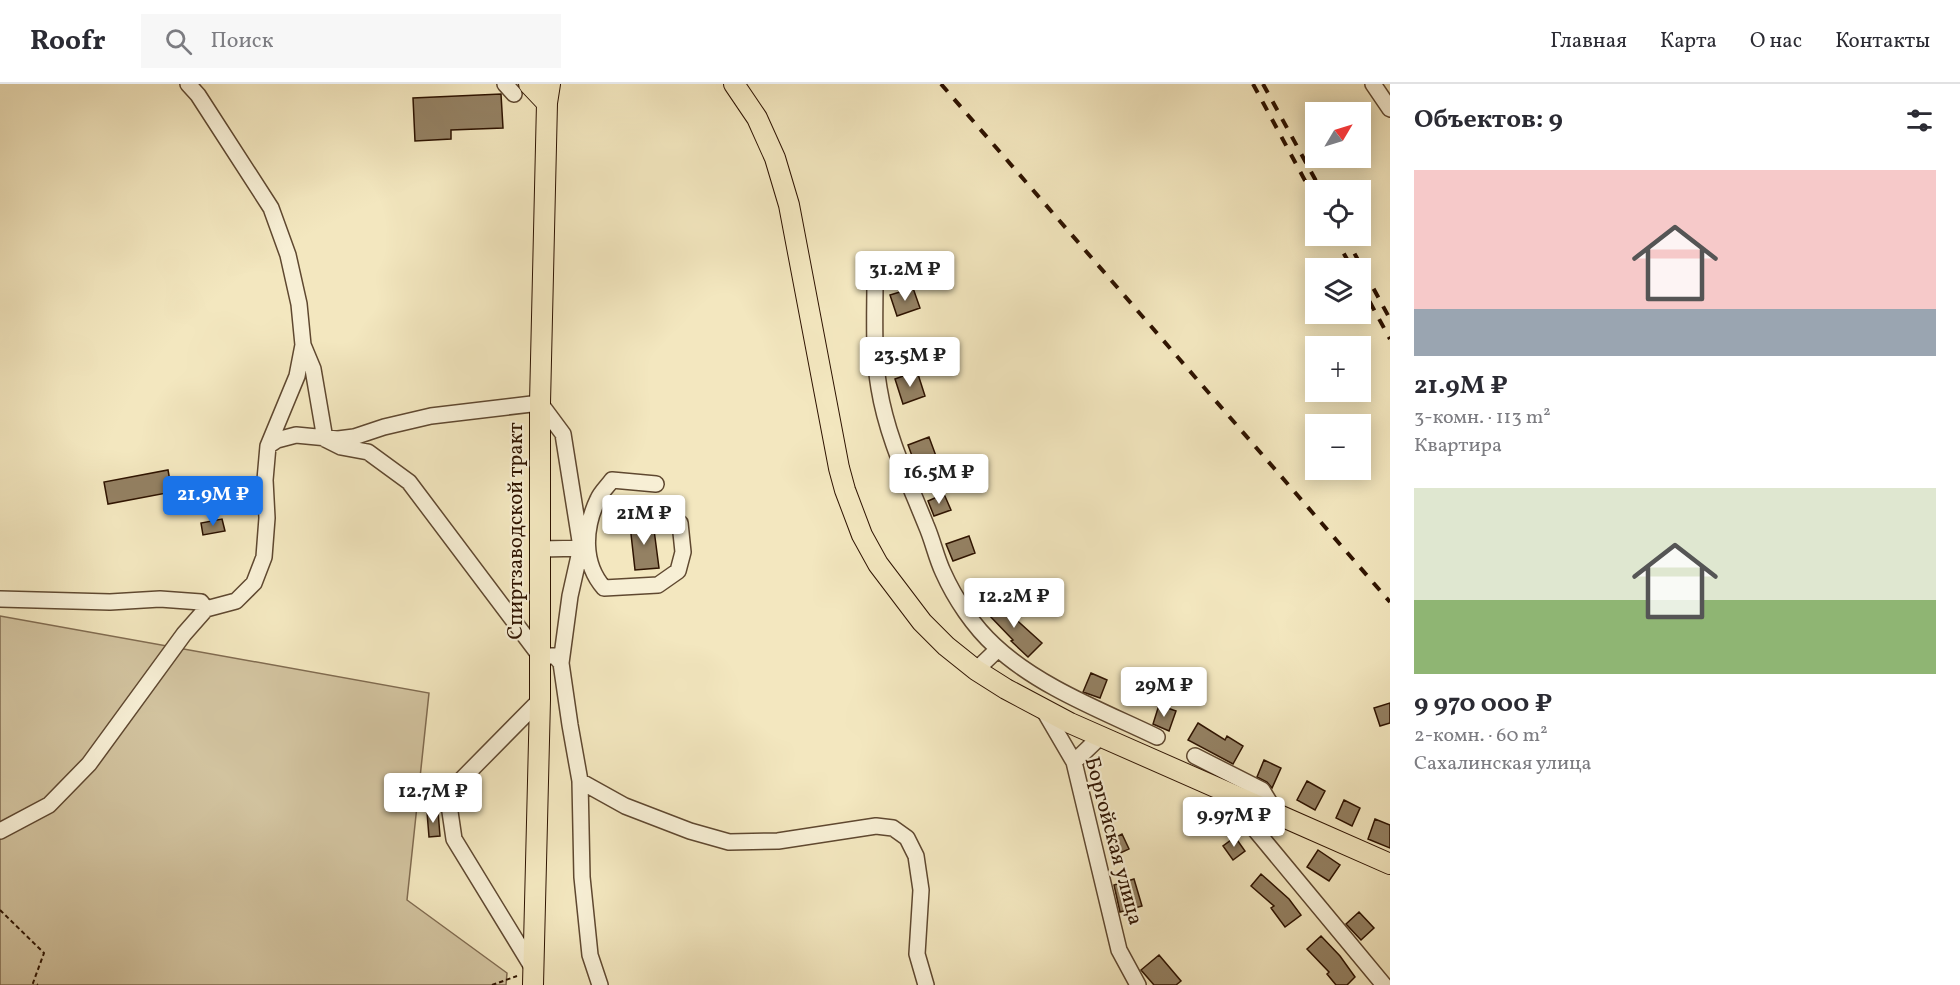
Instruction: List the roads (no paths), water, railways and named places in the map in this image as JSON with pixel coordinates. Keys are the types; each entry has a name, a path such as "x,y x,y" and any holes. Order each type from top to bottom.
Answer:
{"main road":[{"path":"734,84 757,118 775,158 789,205 839,468 862,535 878,564 922,622 946,646 976,670 1043,709 1100,737 1390,864"},
{"name":"Спиртзаводской тракт","path":"516,87 548,94 540,403 540,700 533,977"}],"street":[{"path":"0,831 49,805 89,764 184,634 206,609 236,601 254,584 264,557 268,446 297,376 303,345 299,304 288,255 271,208 198,94 188,84"},
{"path":"1373,84 1390,110"},
{"path":"875,280 877,365 879,388 888,430 943,572 960,604 981,632 998,649 1041,680 1157,737"},
{"path":"303,345 313,369 325,439"},
{"path":"268,446 277,440 296,435 325,439 354,437 431,416 540,403 563,434 584,547 595,577 604,588 658,585 678,571 683,552 680,523"},
{"path":"325,439 341,447 368,452 409,482 540,656 555,656 561,663"},
{"path":"600,985 590,955 582,876 580,781 561,663 570,596 598,497 612,480 656,484"},
{"path":"540,549 584,547"},
{"path":"0,599 110,602 160,599 201,602 206,609"},
{"path":"976,670 998,649"},
{"path":"533,977 453,839 449,805 462,779 540,700"},
{"name":"Боргойская улица","path":"1043,709 1074,762 1119,950 1138,985"},
{"path":"1074,762 1100,737"},
{"path":"1196,756 1262,790 1276,813"},
{"path":"580,781 625,806 690,831 729,842 778,841 876,826 893,828 907,838 916,855 921,890 917,954 926,985"},
{"path":"1221,789 1384,985"}],"railway":[{"path":"941,84 1390,602"},
{"path":"1253,84 1305,181"},
{"path":"1263,84 1316,180"},
{"path":"1340,246 1346,258"},
{"path":"1350,246 1390,319"},
{"path":"1371,304 1390,339"}]}
